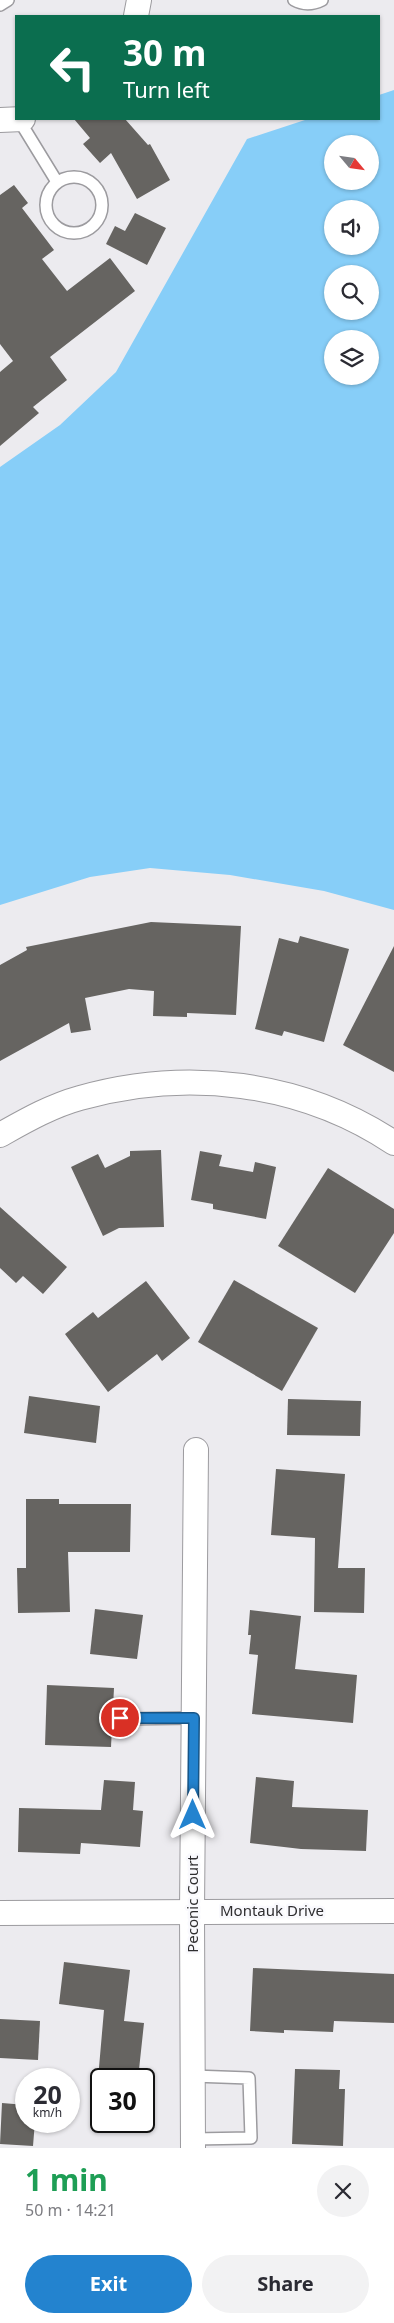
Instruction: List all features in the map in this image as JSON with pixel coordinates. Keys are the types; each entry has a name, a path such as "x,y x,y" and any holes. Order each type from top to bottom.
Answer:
{"street":[{"path":"136,15 139,0"},
{"path":"0,1135 32,1117 78,1099 126,1087 159,1083 195,1082 225,1083 274,1091 320,1105 365,1126 394,1143"},
{"name":"Peconic Court","path":"193,2143 192,1912 196,1450"},
{"name":"Montauk Drive","path":"0,1913 394,1911"}],"lane":[{"path":"0,5 8,0"},
{"path":"294,0 303,4 311,4 322,0"},
{"path":"14,120 58,182"},
{"path":"65,178 83,178 98,188 103,205 97,222 90,228 72,233 62,231 54,225 46,208 50,189 58,182 65,178"},
{"path":"120,1718 194,1718"},
{"path":"193,2076 249,2078 250,2138 193,2143"}],"water":[{"path":"394,90 394,910 324,891 230,875 150,868 90,877 0,905 0,467 60,425 116,372 247,139 305,120 380,120 380,95"}],"building":[{"path":"75,120 126,120 148,145 150,144 170,180 137,199 111,153 100,163 83,144 90,138"},
{"path":"14,185 28,203 22,208 54,250 42,259 67,291 110,258 135,291 50,357 67,380 33,407 39,413 0,446 0,372 13,361 0,344 0,195"},
{"path":"135,213 166,228 147,265 106,244 115,226 125,231"},
{"path":"151,922 241,926 236,1015 187,1013 187,1017 153,1016 154,991 129,989 85,998 91,1030 71,1033 69,1023 0,1061 0,965 27,950 26,947"},
{"path":"300,936 349,949 324,1042 284,1031 282,1036 255,1029 279,938 298,943"},
{"path":"394,946 394,1072 343,1045"},
{"path":"161,1150 164,1227 119,1228 103,1236 71,1167 98,1154 105,1168 130,1156 130,1151"},
{"path":"200,1151 222,1155 219,1166 253,1172 255,1162 276,1167 266,1219 213,1209 213,1204 191,1200"},
{"path":"328,1168 394,1209 394,1233 355,1293 278,1246"},
{"path":"0,1207 67,1267 43,1294 23,1276 16,1283 0,1268"},
{"path":"234,1280 318,1328 282,1391 198,1342"},
{"path":"146,1281 190,1338 162,1361 157,1354 108,1392 65,1334 93,1312 98,1318"},
{"path":"29,1396 100,1406 96,1443 24,1433"},
{"path":"288,1399 361,1401 360,1436 287,1435"},
{"path":"276,1469 345,1474 338,1568 365,1568 364,1613 314,1612 315,1538 271,1535"},
{"path":"26,1499 59,1499 59,1504 131,1504 130,1552 68,1552 70,1612 18,1613 17,1568 26,1568"},
{"path":"95,1609 143,1615 137,1659 90,1654"},
{"path":"250,1610 301,1616 295,1669 357,1675 353,1723 252,1714 258,1655 249,1654 251,1635 248,1635"},
{"path":"47,1685 114,1688 111,1747 45,1745"},
{"path":"256,1777 294,1781 292,1807 368,1810 366,1851 301,1849 250,1843"},
{"path":"104,1780 135,1782 133,1810 143,1811 140,1847 81,1843 80,1854 18,1852 19,1808 101,1810"},
{"path":"64,1962 130,1970 124,2021 144,2023 139,2068 99,2068 104,2010 59,2004"},
{"path":"253,1968 394,1974 394,2023 334,2021 333,2032 284,2030 284,2033 250,2031"},
{"path":"0,2019 40,2021 38,2060 0,2058"},
{"path":"295,2069 340,2070 339,2089 345,2089 343,2146 292,2144"},
{"path":"2,2103 15,2104 15,2133 34,2133 33,2146 0,2144"}],"route":[{"path":"120,1718 194,1718 193,1815"}]}
